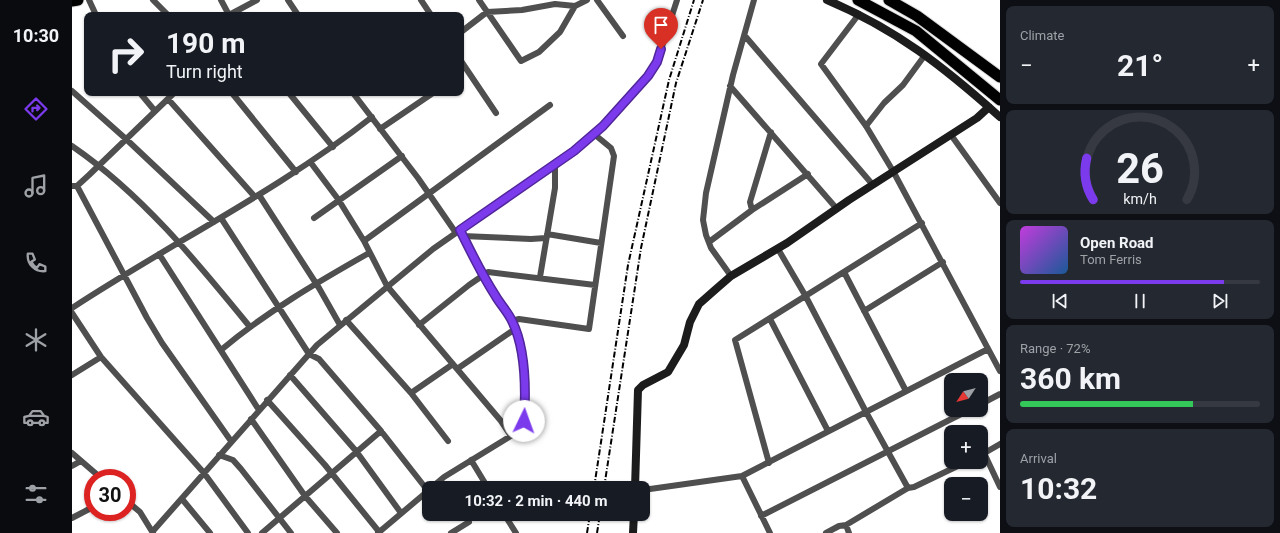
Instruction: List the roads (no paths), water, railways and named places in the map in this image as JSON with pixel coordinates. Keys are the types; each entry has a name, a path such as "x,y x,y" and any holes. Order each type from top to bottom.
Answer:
{"highway":[{"path":"72,1 78,0"},
{"path":"858,0 916,31 1000,100"},
{"path":"889,0 917,16 1000,77"}],"street":[{"path":"89,0 95,12"},
{"path":"154,0 165,12"},
{"path":"221,0 227,12"},
{"path":"235,12 257,0"},
{"path":"288,0 296,12"},
{"path":"422,0 429,12"},
{"path":"478,0 521,61 539,52 560,32 576,6 587,0"},
{"path":"597,0 623,36"},
{"path":"136,509 140,512 153,532 267,400 309,354 340,325 386,286 555,163 603,126 648,76 657,62 677,0"},
{"path":"731,276 709,242 704,220 706,193 730,86 754,0"},
{"path":"827,0 859,14 914,46 962,83 1000,117"},
{"path":"464,30 487,12 522,10 555,4 576,6"},
{"path":"859,14 821,64 866,126 893,171 1000,371"},
{"path":"745,36 873,185"},
{"path":"866,126 884,103 903,85 925,55"},
{"path":"464,66 496,113"},
{"path":"730,86 837,209"},
{"path":"72,90 214,222"},
{"path":"142,96 155,111"},
{"path":"171,96 75,186 162,343 231,441"},
{"path":"234,96 296,172"},
{"path":"291,96 333,147"},
{"path":"355,96 459,233 512,321 515,329 523,368 525,390 524,421 511,436 439,481"},
{"path":"380,129 424,96"},
{"path":"168,99 257,196 316,284 340,325"},
{"path":"364,241 550,105"},
{"path":"635,481 636,411 638,390 643,385 668,372 684,345 690,322 699,304 731,276 778,249 893,171 977,118 989,108"},
{"path":"72,308 125,274 159,254 180,244 311,163 372,117"},
{"path":"752,210 750,202 771,132"},
{"path":"512,321 519,319 589,329 614,156 611,148 594,134"},
{"path":"951,135 1000,203"},
{"path":"72,146 99,165 180,244 250,327"},
{"path":"314,218 338,199 402,156"},
{"path":"311,163 338,199 364,241 386,286 502,421 511,436"},
{"path":"540,277 554,188 555,163"},
{"path":"709,242 752,210 808,174"},
{"path":"221,218 309,354 319,359 422,481"},
{"path":"769,463 735,340 922,223"},
{"path":"459,233 531,239 546,236 602,242"},
{"path":"778,249 805,295 866,412 889,451 908,488"},
{"path":"221,350 250,327 316,284 369,253"},
{"path":"159,254 259,410"},
{"path":"864,311 943,262"},
{"path":"419,325 488,272 540,277 595,285"},
{"path":"844,272 906,391"},
{"path":"72,313 101,356 204,473 248,533"},
{"path":"770,319 828,431"},
{"path":"346,320 411,393 448,441"},
{"path":"411,393 515,329"},
{"path":"650,489 742,476 988,349"},
{"path":"72,375 101,356"},
{"path":"290,375 356,451 401,513"},
{"path":"988,400 1000,394"},
{"path":"267,400 379,533 422,496"},
{"path":"762,516 955,417"},
{"path":"251,419 304,496 337,533"},
{"path":"262,533 330,473 381,431"},
{"path":"988,451 1000,444"},
{"path":"72,453 90,469"},
{"path":"218,455 233,460 237,464 291,533"},
{"path":"471,460 484,481"},
{"path":"72,466 81,461"},
{"path":"988,465 1000,487"},
{"path":"826,533 839,526 846,525 908,488 914,487 951,469"},
{"path":"742,476 770,533"},
{"path":"182,499 210,533"},
{"path":"72,518 84,512"},
{"path":"508,521 516,533"},
{"path":"633,533 634,521"},
{"path":"451,533 469,522"},
{"path":"846,525 849,533"}],"railway":[{"path":"595,481 628,265 669,80 694,0"},
{"path":"605,481 641,248 676,83 703,0"},
{"path":"587,533 589,521"},
{"path":"597,533 599,521"}]}
